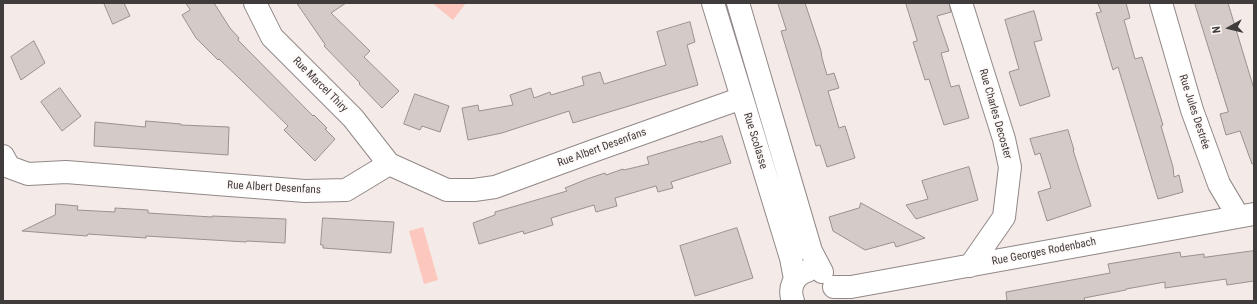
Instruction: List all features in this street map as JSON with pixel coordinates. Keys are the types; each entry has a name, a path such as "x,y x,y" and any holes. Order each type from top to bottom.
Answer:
{"street":[{"name":"Rue Marcel Thiry","path":"255,3 272,37 353,118 389,164"},
{"name":"Rue Scolasse","path":"713,3 791,258 790,294"},
{"name":"Rue Scolasse","path":"738,3 812,251 829,287"},
{"name":"Rue Charles Decoster","path":"961,3 1004,139 1010,167 1004,217 970,266"},
{"name":"Rue Jules Destrée","path":"1161,3 1192,110 1219,184 1246,215"},
{"name":"Rue Albert Desenfans","path":"3,156 9,167 28,174 66,172 305,191 346,190 389,164 447,190 474,190 495,187 742,98"},
{"name":"Rue Georges Rodenbach","path":"790,294 803,272 812,270 829,287 851,287 1246,215"}],"shaded area":[{"path":"432,3 466,3 453,20"},
{"path":"423,227 438,280 424,284 409,231"}],"building":[{"path":"104,3 124,3 130,16 113,24"},
{"path":"186,3 214,3 230,28 239,38 238,40 313,116 314,115 327,128 325,129 335,139 315,161 284,130 288,126 196,38 182,15 190,10"},
{"path":"297,3 346,3 331,13 370,51 364,57 399,91 382,108 324,46 325,45"},
{"path":"778,3 805,3 821,51 827,75 834,73 839,88 828,91 839,128 845,126 855,158 827,167 820,145 816,146 781,31 786,30"},
{"path":"906,3 949,3 951,12 937,16 949,51 941,53 951,87 959,85 969,118 944,125 929,79 925,80 913,42 917,41"},
{"path":"1098,3 1126,3 1130,18 1124,20 1135,59 1142,57 1163,125 1161,126 1173,167 1174,177 1179,175 1183,192 1158,199 1118,67 1113,70 1096,13 1101,12"},
{"path":"1195,3 1228,3 1254,89 1254,163 1252,164 1240,131 1226,135 1220,114 1228,112"},
{"path":"1034,11 1042,40 1034,42 1050,96 1020,106 1009,72 1019,69 1005,20"},
{"path":"690,22 695,42 687,45 698,85 573,123 569,111 502,133 468,140 462,108 478,105 479,111 513,105 510,95 531,88 534,98 550,92 551,95 584,85 582,77 600,72 604,84 666,65 657,32"},
{"path":"34,41 45,63 21,80 11,57"},
{"path":"60,88 81,116 62,131 41,102"},
{"path":"415,94 449,106 440,132 422,126 420,130 404,124"},
{"path":"146,121 181,125 229,127 228,155 94,146 95,122 145,127"},
{"path":"1068,130 1091,206 1047,221 1038,192 1051,188 1040,153 1035,155 1030,139"},
{"path":"722,136 731,163 671,182 673,188 658,192 656,186 615,198 617,206 596,212 594,205 551,218 553,225 524,234 523,231 479,244 473,223 495,215 495,212 567,191 565,188 605,173 606,175 623,169 649,164 647,157"},
{"path":"969,167 978,200 916,219 906,205 928,199 922,181"},
{"path":"861,203 925,238 896,247 894,242 865,250 833,231 829,217 859,208"},
{"path":"56,204 78,206 77,210 115,212 115,208 148,210 148,213 212,217 286,219 285,243 146,236 146,238 88,234 87,236 22,231 55,215"},
{"path":"323,218 394,222 391,253 323,248 323,245 321,245"},
{"path":"737,228 753,278 695,296 680,246"},
{"path":"1254,251 1254,281 1227,285 1226,279 1165,288 1165,282 1084,298 1085,301 1007,301 1006,292 1110,273 1108,264 1180,252 1181,257 1204,254 1204,257"}]}
